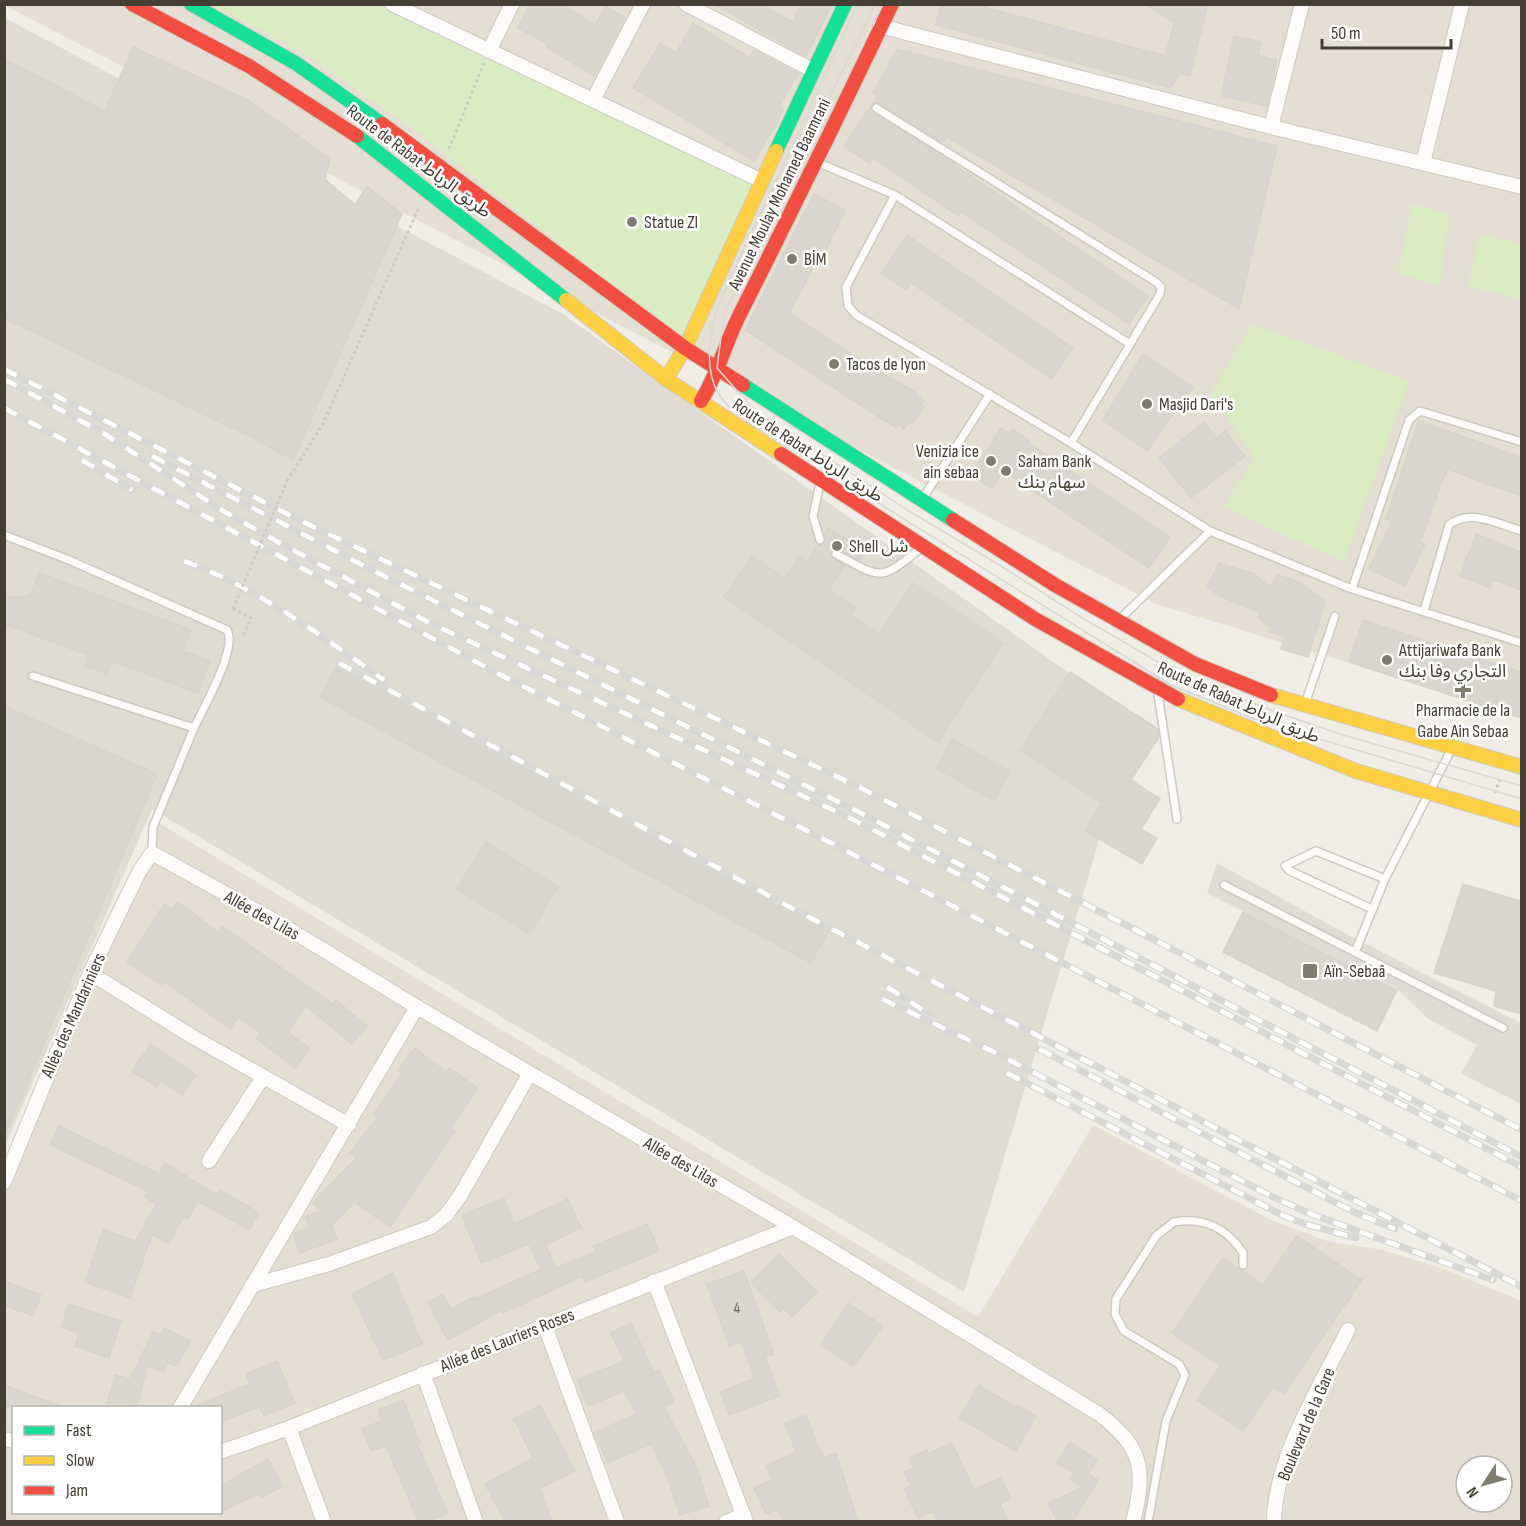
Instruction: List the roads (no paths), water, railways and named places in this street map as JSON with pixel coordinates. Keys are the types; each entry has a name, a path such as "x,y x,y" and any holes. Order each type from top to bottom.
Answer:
{"main road":[{"name":"Route de Rabat طريق الرباط","path":"132,4 292,91 351,131 666,379 1035,619 1157,687 1247,728 1356,771 1521,820"},
{"name":"Route de Rabat طريق الرباط","path":"190,4 297,64 442,167 685,348 1055,585 1195,664 1262,692 1521,767"},
{"name":"Avenue Moulay Mohamed Baamrani","path":"666,379 685,348 845,4"},
{"name":"Avenue Moulay Mohamed Baamrani","path":"701,401 714,380 732,329 817,162 892,4"}],"street":[{"path":"392,4 762,181"},
{"path":"489,51 512,4"},
{"path":"593,100 643,4"},
{"path":"686,4 814,71"},
{"path":"1271,127 1302,4"},
{"path":"1423,163 1462,4"},
{"path":"880,26 1271,127 1521,187"},
{"name":"Allée des Mandariniers","path":"4,1182 90,973 139,872 152,853"},
{"name":"Allée des Lilas","path":"152,853 284,926 417,1007 793,1227 1100,1414 1131,1443 1140,1466 1141,1479 1133,1521"},
{"path":"90,973 263,1077 349,1125"},
{"path":"181,1406 417,1007"},
{"path":"253,1285 329,1264 432,1227 446,1215 460,1196 530,1073"},
{"path":"209,1161 263,1077"},
{"name":"Allée des Lauriers Roses","path":"222,1451 289,1428 793,1227"},
{"path":"654,1281 745,1518 726,1521"},
{"path":"545,1326 617,1521"},
{"name":"Boulevard de la Gare","path":"1274,1521 1279,1482 1291,1449 1348,1329"},
{"path":"423,1373 476,1521"},
{"path":"289,1428 324,1521"}],"lane":[{"path":"876,108 1161,287 1160,294 1071,443"},
{"path":"817,162 895,195 1130,344"},
{"path":"895,195 846,287 848,306 856,315 1071,443 1210,531 1353,589 1521,643"},
{"path":"922,500 990,394"},
{"path":"1353,589 1409,420 1414,413 1420,411 1521,442"},
{"path":"820,540 813,516 821,480"},
{"path":"1424,611 1449,525 1458,517 1471,516 1521,531"},
{"path":"1119,621 1210,531"},
{"path":"4,535 69,560 227,630 230,640 220,671 153,827 152,853"},
{"path":"836,554 871,573 884,574 895,570 923,547"},
{"path":"1304,706 1335,616"},
{"path":"33,676 194,728"},
{"path":"1157,687 1177,819"},
{"path":"1356,950 1384,879 1452,748"},
{"path":"1372,909 1290,872 1286,866 1316,851 1384,879"},
{"path":"1224,885 1356,950 1503,1028"},
{"path":"1148,1521 1166,1421 1185,1375 1179,1364 1124,1331 1115,1314 1116,1299 1156,1236 1174,1222 1206,1223 1224,1231 1243,1253 1243,1265"}],"tram line":[{"path":"858,4 717,308 710,341 710,364 711,376 723,400 748,422 1171,685 1262,722 1522,799"},
{"path":"875,4 724,314 717,368 754,410 909,511 1084,619 1177,673 1273,711 1343,735 1522,786"}],"railway":[{"path":"4,369 299,520 861,788 1522,1130"},
{"path":"4,379 103,433 220,509 430,623 848,817 1522,1167"},
{"path":"4,408 497,673 835,845 1522,1201"},
{"path":"152,456 380,574 851,808 1522,1157"},
{"path":"82,460 132,490"},
{"path":"184,561 263,599 384,680"},
{"path":"339,663 801,913 1522,1287"},
{"path":"887,987 929,1014"},
{"path":"882,999 994,1052 1273,1197 1311,1214 1493,1280"},
{"path":"1039,1049 1354,1212 1395,1229"},
{"path":"1007,1073 1282,1215 1356,1238"}],"place":[{"name":"Statue ZI","path":"632,222"},
{"name":"BİM","path":"792,259"},
{"name":"Tacos de lyon","path":"834,364"},
{"name":"Masjid Dari's","path":"1147,404"},
{"name":"Venizia ice ain sebaa","path":"991,461"},
{"name":"Saham Bank سهام بنك","path":"1006,471"},
{"name":"Shell شل","path":"837,546"},
{"name":"Attijariwafa Bank التجاري وفا بنك","path":"1387,660"},
{"name":"Pharmacie de la Gabe Ain Sebaa","path":"1463,690"},
{"name":"Aïn-Sebaâ","path":"1310,971"}]}
